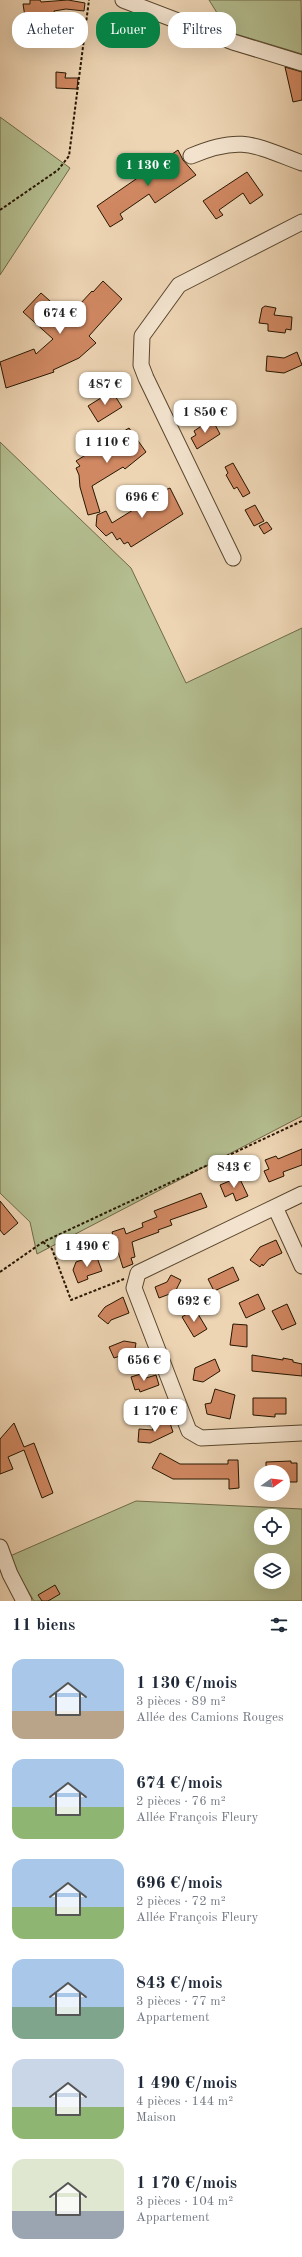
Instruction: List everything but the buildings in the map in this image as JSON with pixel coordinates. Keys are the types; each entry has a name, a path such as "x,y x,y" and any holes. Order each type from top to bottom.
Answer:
{"street":[{"path":"124,0 233,42 302,63"},
{"path":"191,156 210,148 230,144 249,144 302,163"},
{"path":"233,558 146,378 141,365 142,336 179,285 302,222"},
{"path":"302,1194 138,1273 134,1288 189,1431 201,1438 302,1433"},
{"path":"275,1207 302,1266"},
{"path":"0,1547 10,1574 24,1601"}],"path":[{"path":"0,210 58,170 69,156 89,0"},
{"path":"0,1272 43,1242 302,1121"},
{"path":"43,1242 52,1249 71,1300 138,1273"}],"green space":[{"path":"209,0 301,0 302,54 236,34 236,12 216,12"},
{"path":"0,117 70,168 0,275"},
{"path":"0,442 131,568 186,683 302,628 302,1116 37,1254 30,1222 0,1193"},
{"path":"136,1501 302,1509 302,1601 34,1601 25,1586 3,1565 10,1556"}]}
